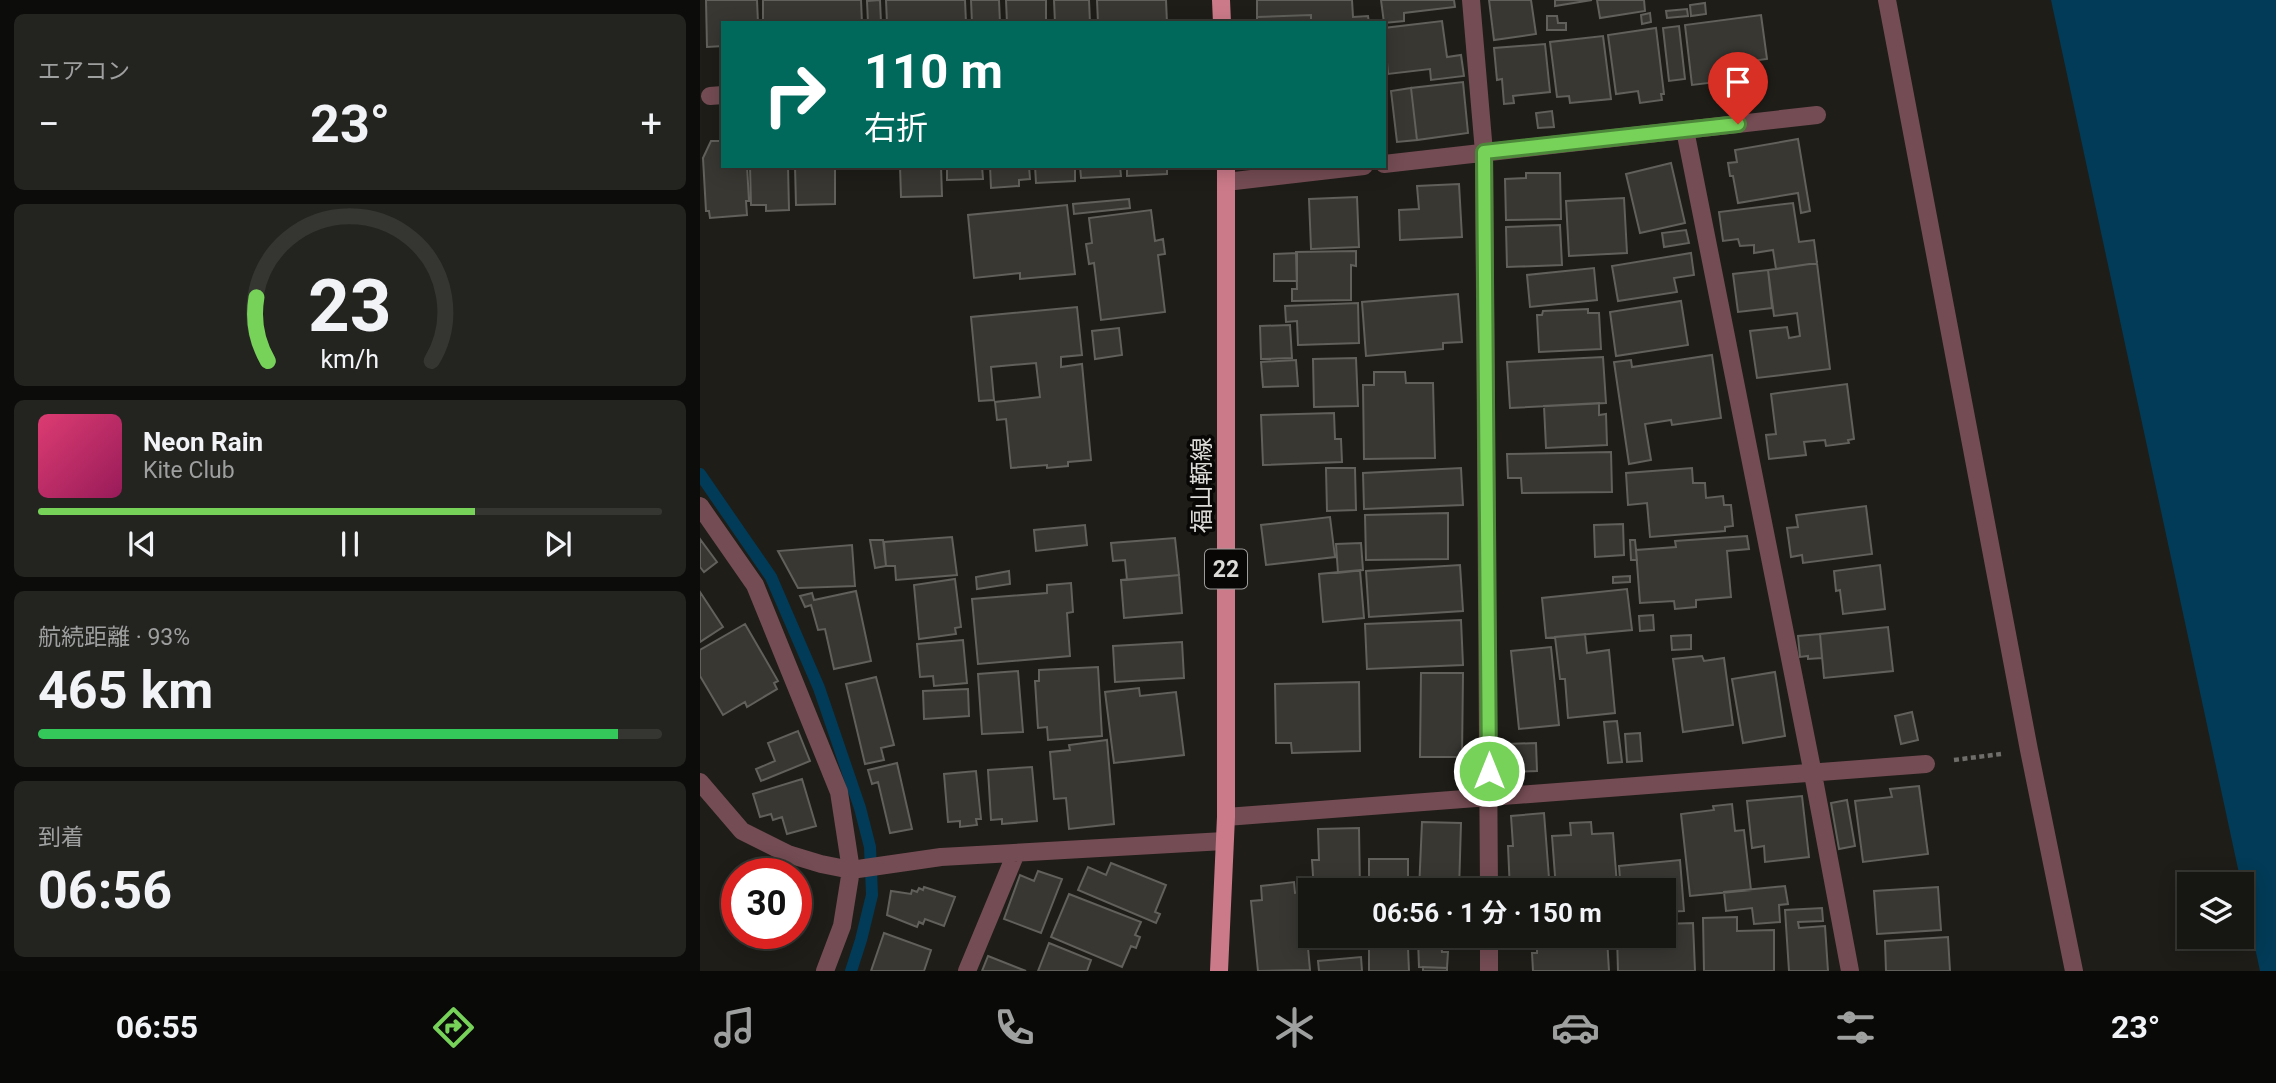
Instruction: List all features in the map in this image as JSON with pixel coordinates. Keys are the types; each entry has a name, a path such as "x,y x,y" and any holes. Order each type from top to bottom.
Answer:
{"main road":[{"path":"1221,0 1222,21"},
{"name":"福山鞆線","path":"1219,971 1226,817 1226,174"}],"street":[{"path":"1471,0 1484,152 1489,878"},
{"path":"1887,0 2029,750 2074,971"},
{"path":"1386,164 1816,115"},
{"path":"1685,130 1850,971"},
{"path":"1226,174 1330,168"},
{"path":"700,506 755,585 839,792 864,868 825,971"},
{"path":"1226,817 1926,764"},
{"path":"700,782 742,831 788,854 821,864 864,868 941,857 1224,841"},
{"path":"967,971 1016,853"},
{"path":"1489,948 1489,971"}],"path":[{"path":"1926,764 2029,750"}],"water":[{"path":"2051,0 2276,0 2276,971 2260,971 2254,943 2254,872 2239,872"}],"building":[{"path":"706,0 757,0 758,21 721,21 721,46 707,47"},
{"path":"763,0 861,0 862,21 763,21"},
{"path":"880,0 881,21 868,21 867,1"},
{"path":"886,0 965,0 966,21 887,21"},
{"path":"971,0 999,0 1000,21 972,21"},
{"path":"1006,0 1046,0 1046,21 1007,21"},
{"path":"1054,0 1089,0 1090,21 1055,21"},
{"path":"1097,0 1166,0 1167,21 1098,21"},
{"path":"1257,0 1352,0 1353,17 1368,16 1369,21 1311,21 1311,15 1257,17"},
{"path":"1381,0 1454,0 1455,7 1404,13 1404,21 1384,21"},
{"path":"1489,0 1531,0 1536,34 1494,40"},
{"path":"1555,0 1592,0 1555,6"},
{"path":"1597,0 1644,0 1645,11 1600,18"},
{"path":"1705,3 1706,14 1691,16 1690,5"},
{"path":"1687,9 1688,16 1667,18 1666,11"},
{"path":"1650,13 1651,22 1642,24 1641,15"},
{"path":"1311,15 1311,21 1257,21 1257,17"},
{"path":"1761,15 1767,59 1728,64 1729,73 1716,74 1717,82 1692,85 1685,25"},
{"path":"1547,16 1557,16 1558,23 1566,23 1566,30 1547,30"},
{"path":"1442,21 1447,57 1461,55 1464,76 1431,80 1430,69 1388,74 1386,28"},
{"path":"1679,26 1685,79 1669,81 1663,28"},
{"path":"1656,28 1664,94 1661,94 1662,100 1640,103 1638,91 1616,94 1608,35"},
{"path":"1603,36 1611,99 1570,103 1569,96 1557,97 1550,42"},
{"path":"1545,44 1550,92 1513,96 1514,103 1504,104 1502,79 1497,80 1494,48"},
{"path":"1463,82 1468,133 1417,140 1411,88"},
{"path":"1411,88 1417,140 1397,142 1391,91"},
{"path":"1552,111 1554,127 1538,128 1536,113"},
{"path":"1798,139 1810,211 1801,213 1798,193 1738,203 1728,163 1737,162 1735,150"},
{"path":"711,141 721,141 721,168 747,168 747,215 710,218 709,211 706,211 703,158"},
{"path":"1671,163 1685,223 1640,233 1626,174"},
{"path":"750,168 788,168 789,210 766,211 766,205 751,205"},
{"path":"795,168 835,168 835,204 796,205"},
{"path":"900,168 941,168 942,196 901,197"},
{"path":"947,168 982,168 983,179 947,180"},
{"path":"990,168 1029,168 1030,179 1019,180 1019,186 991,188"},
{"path":"1035,168 1075,168 1075,181 1036,183"},
{"path":"1080,168 1120,168 1121,176 1081,178"},
{"path":"1127,168 1167,168 1167,174 1127,176"},
{"path":"1526,173 1560,173 1561,219 1506,220 1505,179 1526,178"},
{"path":"1459,184 1462,237 1400,240 1399,210 1419,209 1417,186"},
{"path":"1357,197 1359,247 1311,249 1309,199"},
{"path":"1624,198 1627,253 1569,256 1566,201"},
{"path":"1129,199 1130,208 1074,214 1073,204"},
{"path":"1793,203 1799,242 1814,240 1817,263 1776,269 1773,250 1754,253 1754,245 1740,246 1738,239 1723,241 1719,212"},
{"path":"1067,205 1075,274 1020,279 1020,273 974,278 968,215"},
{"path":"1151,210 1155,241 1163,239 1165,254 1158,255 1165,312 1101,320 1094,263 1089,264 1086,244 1092,243 1089,218"},
{"path":"1560,225 1562,265 1507,267 1506,227"},
{"path":"1686,230 1689,243 1664,247 1662,233"},
{"path":"1356,251 1356,266 1351,265 1351,300 1292,301 1292,289 1297,289 1296,252"},
{"path":"1297,253 1297,281 1274,281 1274,254"},
{"path":"1691,253 1694,275 1674,278 1677,292 1618,301 1612,266"},
{"path":"1817,263 1830,369 1757,378 1750,331 1787,327 1789,338 1800,336 1797,313 1774,316 1768,270"},
{"path":"1594,268 1597,300 1530,307 1527,275"},
{"path":"1768,270 1772,308 1738,312 1733,274"},
{"path":"1458,294 1462,342 1443,343 1443,349 1366,356 1362,302"},
{"path":"1681,301 1688,345 1616,356 1610,312"},
{"path":"1358,303 1359,343 1298,345 1297,321 1286,322 1285,306"},
{"path":"1077,307 1082,355 1061,357 1061,367 1082,364 1091,460 1068,462 1068,466 1011,468 1006,419 997,420 995,402 1040,397 1036,363 991,367 994,400 979,401 971,317"},
{"path":"1588,309 1588,313 1599,313 1601,349 1539,352 1537,315 1542,315 1543,311"},
{"path":"1290,325 1292,358 1261,359 1260,326"},
{"path":"1119,328 1122,355 1095,359 1092,331"},
{"path":"1712,355 1721,418 1672,425 1671,420 1645,424 1651,460 1629,464 1614,362 1631,360 1632,367"},
{"path":"1603,357 1606,403 1510,408 1507,362"},
{"path":"1356,358 1358,406 1314,407 1313,359"},
{"path":"1296,360 1298,386 1263,387 1261,362"},
{"path":"1374,372 1405,372 1406,383 1433,383 1435,458 1364,459 1363,385 1374,385"},
{"path":"1847,384 1854,439 1848,440 1849,443 1826,446 1825,440 1804,442 1806,455 1769,459 1766,435 1776,434 1771,394"},
{"path":"1599,403 1599,415 1606,414 1607,445 1546,448 1544,406"},
{"path":"1334,413 1335,439 1341,439 1342,462 1263,465 1261,415"},
{"path":"1611,452 1612,492 1522,493 1521,478 1508,478 1507,454"},
{"path":"1326,468 1355,468 1356,510 1327,511"},
{"path":"1461,468 1463,505 1364,509 1363,473"},
{"path":"1692,468 1693,483 1705,483 1706,498 1723,496 1724,505 1731,505 1733,526 1725,527 1725,531 1650,537 1647,503 1628,505 1626,473"},
{"path":"1866,506 1872,554 1803,563 1802,555 1791,557 1787,528 1798,527 1796,515"},
{"path":"1448,513 1448,559 1366,560 1365,515"},
{"path":"1330,517 1335,557 1266,565 1261,525"},
{"path":"1623,524 1624,555 1595,557 1594,525"},
{"path":"1085,525 1087,545 1036,551 1034,530"},
{"path":"1747,536 1749,549 1727,551 1731,597 1696,600 1696,607 1675,609 1674,601 1640,603 1636,550 1676,547 1675,541"},
{"path":"952,537 957,575 896,580 895,566 886,566 884,542"},
{"path":"1175,538 1179,575 1127,580 1125,560 1113,561 1111,543"},
{"path":"700,539 717,562 704,572 700,567"},
{"path":"870,540 883,540 886,566 875,568"},
{"path":"1630,540 1635,540 1637,560 1631,560"},
{"path":"1361,543 1363,570 1338,573 1336,544"},
{"path":"852,545 855,586 798,588 778,551"},
{"path":"1460,565 1463,611 1369,617 1366,571"},
{"path":"1880,565 1885,609 1843,614 1840,590 1836,591 1834,571"},
{"path":"1360,570 1364,618 1323,622 1319,574"},
{"path":"1009,571 1010,584 977,589 976,577"},
{"path":"1179,575 1182,613 1124,618 1121,580"},
{"path":"1630,576 1630,582 1613,583 1613,577"},
{"path":"955,579 961,627 955,628 956,634 919,639 914,585"},
{"path":"1071,583 1073,612 1067,613 1070,656 978,664 972,599 1047,593 1047,585"},
{"path":"1627,589 1632,630 1546,638 1542,598"},
{"path":"856,591 871,661 834,669 825,629 818,630 811,605 805,607 800,596 812,593 814,600"},
{"path":"700,592 723,627 700,642"},
{"path":"1653,615 1654,630 1640,631 1639,616"},
{"path":"1461,620 1463,665 1367,669 1365,624"},
{"path":"745,624 778,681 774,683 777,689 747,707 745,702 723,715 700,676 700,650"},
{"path":"1888,627 1893,671 1824,678 1820,634"},
{"path":"1585,634 1587,653 1609,650 1615,713 1568,718 1565,679 1560,679 1555,637"},
{"path":"1820,634 1822,658 1800,657 1798,636"},
{"path":"1691,635 1691,649 1672,650 1671,636"},
{"path":"963,640 967,683 934,686 933,676 920,677 917,644"},
{"path":"1182,642 1184,678 1115,682 1113,646"},
{"path":"1551,647 1559,725 1519,729 1511,651"},
{"path":"1702,656 1704,661 1724,658 1733,725 1683,732 1673,659"},
{"path":"1098,667 1102,736 1048,740 1047,727 1038,728 1035,681 1039,681 1039,670"},
{"path":"1018,671 1023,732 982,734 978,674"},
{"path":"1775,672 1785,736 1743,743 1732,679"},
{"path":"1421,673 1463,673 1462,757 1420,757"},
{"path":"876,677 894,745 881,748 884,760 865,764 846,684"},
{"path":"1359,682 1360,751 1292,753 1291,743 1276,743 1275,684"},
{"path":"1139,688 1140,696 1176,692 1184,755 1114,763 1105,692"},
{"path":"968,689 969,716 924,719 923,691"},
{"path":"1912,712 1918,740 1901,744 1895,716"},
{"path":"1617,721 1622,762 1608,763 1604,722"},
{"path":"798,731 810,761 761,781 756,769 775,761 768,743"},
{"path":"1640,733 1642,761 1627,762 1625,734"},
{"path":"1107,740 1114,824 1069,829 1066,798 1054,799 1050,752 1070,750 1069,745"},
{"path":"1536,743 1537,771 1508,772 1507,744"},
{"path":"897,763 912,829 890,833 878,782 872,784 868,770"},
{"path":"1032,767 1037,821 1002,824 1002,819 991,820 988,770"},
{"path":"976,771 981,819 976,819 977,825 960,827 960,821 948,822 944,774"},
{"path":"802,779 816,826 787,834 782,817 773,820 771,814 760,817 753,794"},
{"path":"1919,786 1928,854 1863,862 1855,801 1892,797 1890,789"},
{"path":"1802,796 1809,857 1765,862 1764,846 1752,848 1747,801"},
{"path":"1847,800 1855,846 1839,849 1831,803"},
{"path":"1732,804 1735,831 1744,830 1751,890 1690,896 1681,814 1714,810 1713,806"},
{"path":"1544,813 1549,878 1509,878 1508,846 1513,846 1511,816"},
{"path":"1422,822 1461,823 1459,878 1420,878"},
{"path":"1591,822 1592,834 1613,833 1616,878 1555,878 1552,836 1571,835 1570,823"},
{"path":"1359,828 1360,878 1313,878 1312,860 1319,860 1318,829"},
{"path":"1369,859 1408,859 1408,878 1369,878"},
{"path":"1680,860 1684,911 1676,911 1676,878 1620,878 1619,866"},
{"path":"1111,863 1166,885 1155,912 1160,914 1156,923 1078,890 1088,867 1106,875"},
{"path":"1038,871 1062,879 1041,933 1004,919 1020,875 1034,881"},
{"path":"1294,882 1295,893 1298,893 1298,948 1308,948 1310,970 1258,971 1251,901 1262,900 1261,886"},
{"path":"1785,886 1788,904 1779,905 1780,922 1754,924 1752,908 1726,911 1724,892"},
{"path":"924,887 955,897 944,926 925,919 923,924 919,922 917,927 887,915 891,891 911,894 912,890 917,892"},
{"path":"1938,887 1941,930 1877,934 1874,891"},
{"path":"1069,894 1141,922 1135,935 1140,937 1136,948 1131,946 1122,967 1051,937"},
{"path":"1822,908 1823,921 1798,922 1799,928 1825,926 1828,971 1789,971 1785,910"},
{"path":"1737,917 1737,931 1774,930 1774,971 1704,971 1703,918"},
{"path":"1693,923 1695,971 1618,971 1617,948 1676,948 1676,924"},
{"path":"884,933 931,950 924,971 871,971"},
{"path":"1948,937 1950,971 1886,971 1885,941"},
{"path":"1049,943 1091,960 1087,971 1038,971"},
{"path":"1408,948 1409,971 1369,971 1369,949"},
{"path":"1418,948 1442,948 1442,952 1448,952 1447,968 1419,967"},
{"path":"1537,948 1608,948 1609,971 1533,971 1532,953 1537,953"},
{"path":"988,956 1026,971 982,971"},
{"path":"1361,957 1362,971 1319,971 1318,961"},
{"path":"1423,967 1447,968 1447,971 1423,971"}],"waterway":[{"path":"700,474 771,577 819,688 860,808 870,847 872,895 851,971"}],"route":[{"path":"1489,771 1484,152 1738,124"}]}
